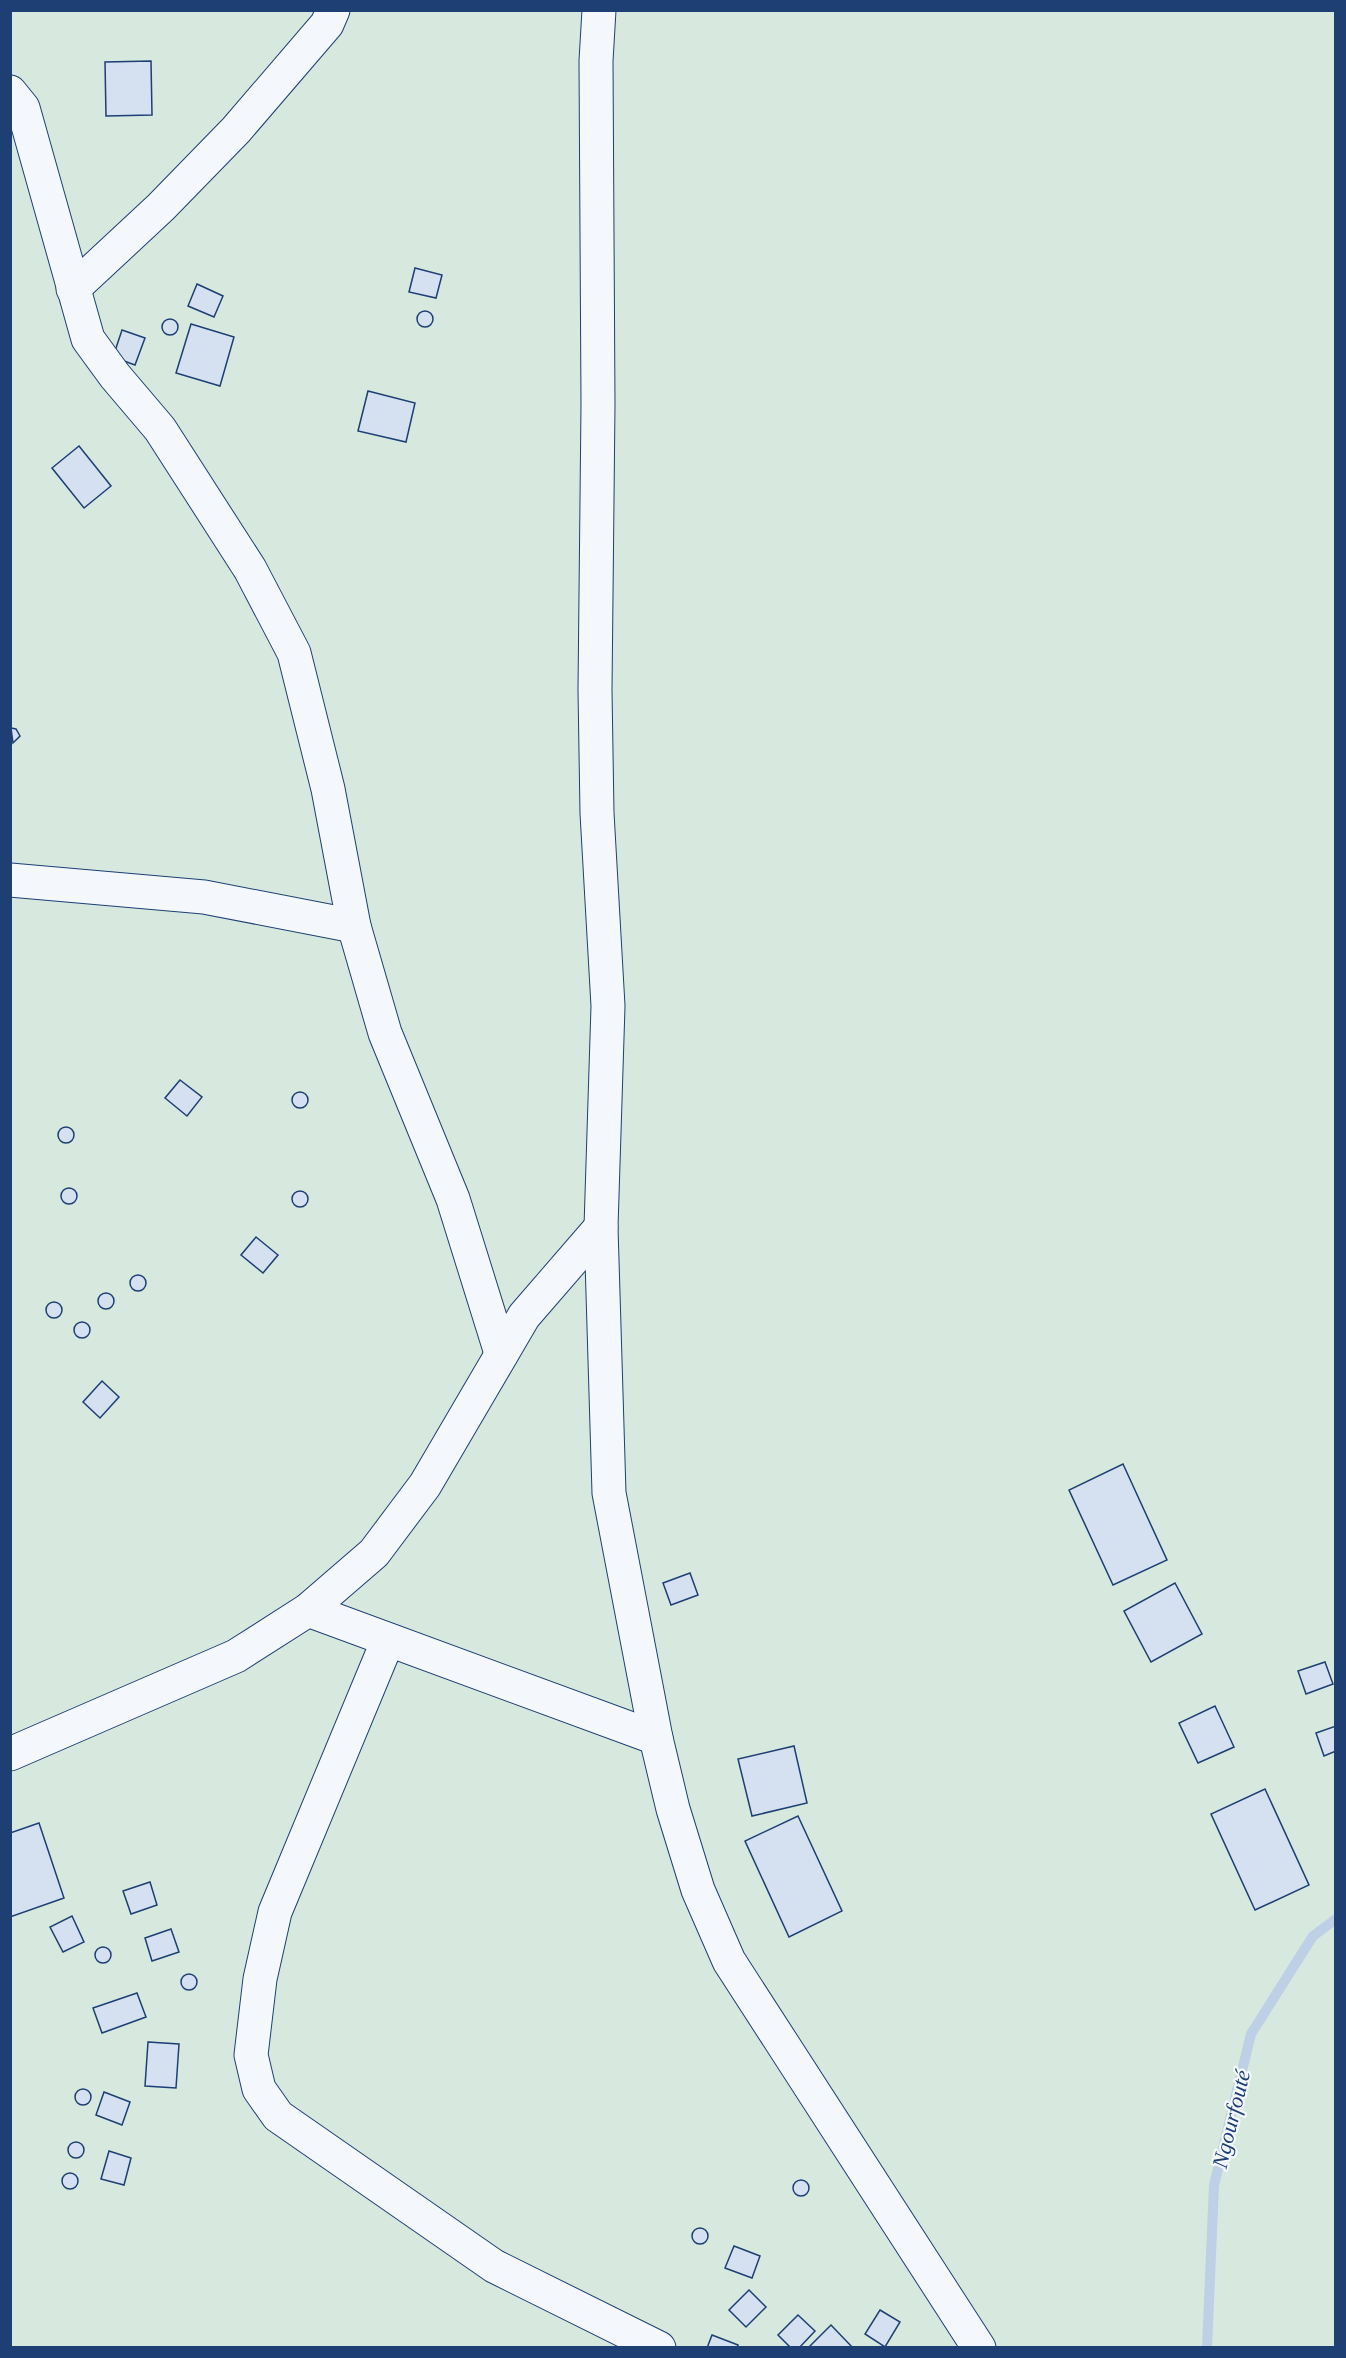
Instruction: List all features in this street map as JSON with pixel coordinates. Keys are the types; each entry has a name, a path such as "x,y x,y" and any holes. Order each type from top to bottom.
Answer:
{"street":[{"path":"73,289 161,207 236,130 327,24 333,10"},
{"path":"599,10 596,61 598,405 595,690 597,813 608,1006 601,1227 609,1493 656,1738 673,1809 698,1890 729,1960 979,2348"},
{"path":"10,92 23,108 88,339 115,376 160,429 250,569 294,653 328,789 354,926 385,1033 453,1199 501,1353"},
{"path":"10,880 204,897 354,926"},
{"path":"10,1754 236,1656 308,1610 374,1553 425,1485 524,1316 601,1227"},
{"path":"308,1610 656,1738"},
{"path":"388,1640 275,1912 260,1979 251,2055 259,2089 278,2115 494,2266 659,2348"}],"shaded area":[{"path":"11,11 1335,11 1335,2347 11,2347"}],"building":[{"path":"151,61 152,115 106,116 105,62"},
{"path":"415,268 442,275 436,298 409,292"},
{"path":"197,284 223,296 214,317 188,306"},
{"path":"425,311 433,319 425,327 417,319"},
{"path":"170,319 178,327 170,335 162,327"},
{"path":"191,324 234,337 220,386 176,373"},
{"path":"122,330 145,338 135,365 113,357"},
{"path":"368,391 415,403 406,442 358,431"},
{"path":"79,446 111,486 84,508 52,468"},
{"path":"11,728 16,729 20,736 13,743"},
{"path":"180,1080 202,1097 187,1116 165,1098"},
{"path":"300,1092 308,1100 300,1108 292,1100"},
{"path":"66,1127 74,1135 66,1143 58,1135"},
{"path":"69,1188 77,1196 69,1204 61,1196"},
{"path":"300,1191 308,1199 300,1207 292,1199"},
{"path":"256,1237 278,1255 263,1273 241,1255"},
{"path":"138,1275 146,1283 138,1291 130,1283"},
{"path":"106,1293 114,1301 106,1309 98,1301"},
{"path":"54,1302 62,1310 54,1318 46,1310"},
{"path":"82,1322 90,1330 82,1338 74,1330"},
{"path":"102,1381 119,1397 100,1418 83,1402"},
{"path":"1123,1464 1167,1560 1113,1585 1069,1490"},
{"path":"690,1573 698,1595 671,1605 663,1583"},
{"path":"1175,1583 1202,1634 1151,1662 1124,1611"},
{"path":"1325,1662 1333,1684 1306,1694 1298,1671"},
{"path":"1215,1706 1234,1747 1198,1763 1179,1723"},
{"path":"1336,1726 1336,1751 1324,1756 1316,1733"},
{"path":"794,1746 807,1803 752,1816 738,1759"},
{"path":"1265,1789 1309,1885 1255,1910 1211,1814"},
{"path":"798,1816 842,1911 789,1937 745,1841"},
{"path":"39,1823 64,1898 10,1917 10,1833"},
{"path":"150,1882 157,1905 131,1914 123,1891"},
{"path":"72,1916 84,1942 63,1952 50,1927"},
{"path":"171,1929 179,1952 152,1961 145,1938"},
{"path":"103,1947 111,1955 103,1963 95,1955"},
{"path":"189,1974 197,1982 189,1990 181,1982"},
{"path":"137,1993 146,2017 102,2033 93,2008"},
{"path":"148,2042 179,2044 176,2088 145,2086"},
{"path":"83,2089 91,2097 83,2105 75,2097"},
{"path":"104,2092 130,2102 122,2125 96,2115"},
{"path":"76,2142 84,2150 76,2158 68,2150"},
{"path":"109,2151 131,2158 124,2185 101,2179"},
{"path":"70,2173 78,2181 70,2189 62,2181"},
{"path":"801,2180 809,2188 801,2196 793,2188"},
{"path":"700,2228 708,2236 700,2244 692,2236"},
{"path":"734,2246 760,2256 752,2278 725,2268"},
{"path":"749,2290 766,2307 746,2327 729,2310"},
{"path":"880,2310 900,2322 885,2347 865,2334"},
{"path":"798,2315 815,2331 799,2348 791,2348 778,2335"},
{"path":"831,2325 853,2348 808,2348"},
{"path":"712,2335 738,2345 737,2348 707,2348"}],"waterway":[{"name":"Ngourfouté","path":"1207,2348 1214,2185 1251,2034 1313,1936 1336,1919"}]}
